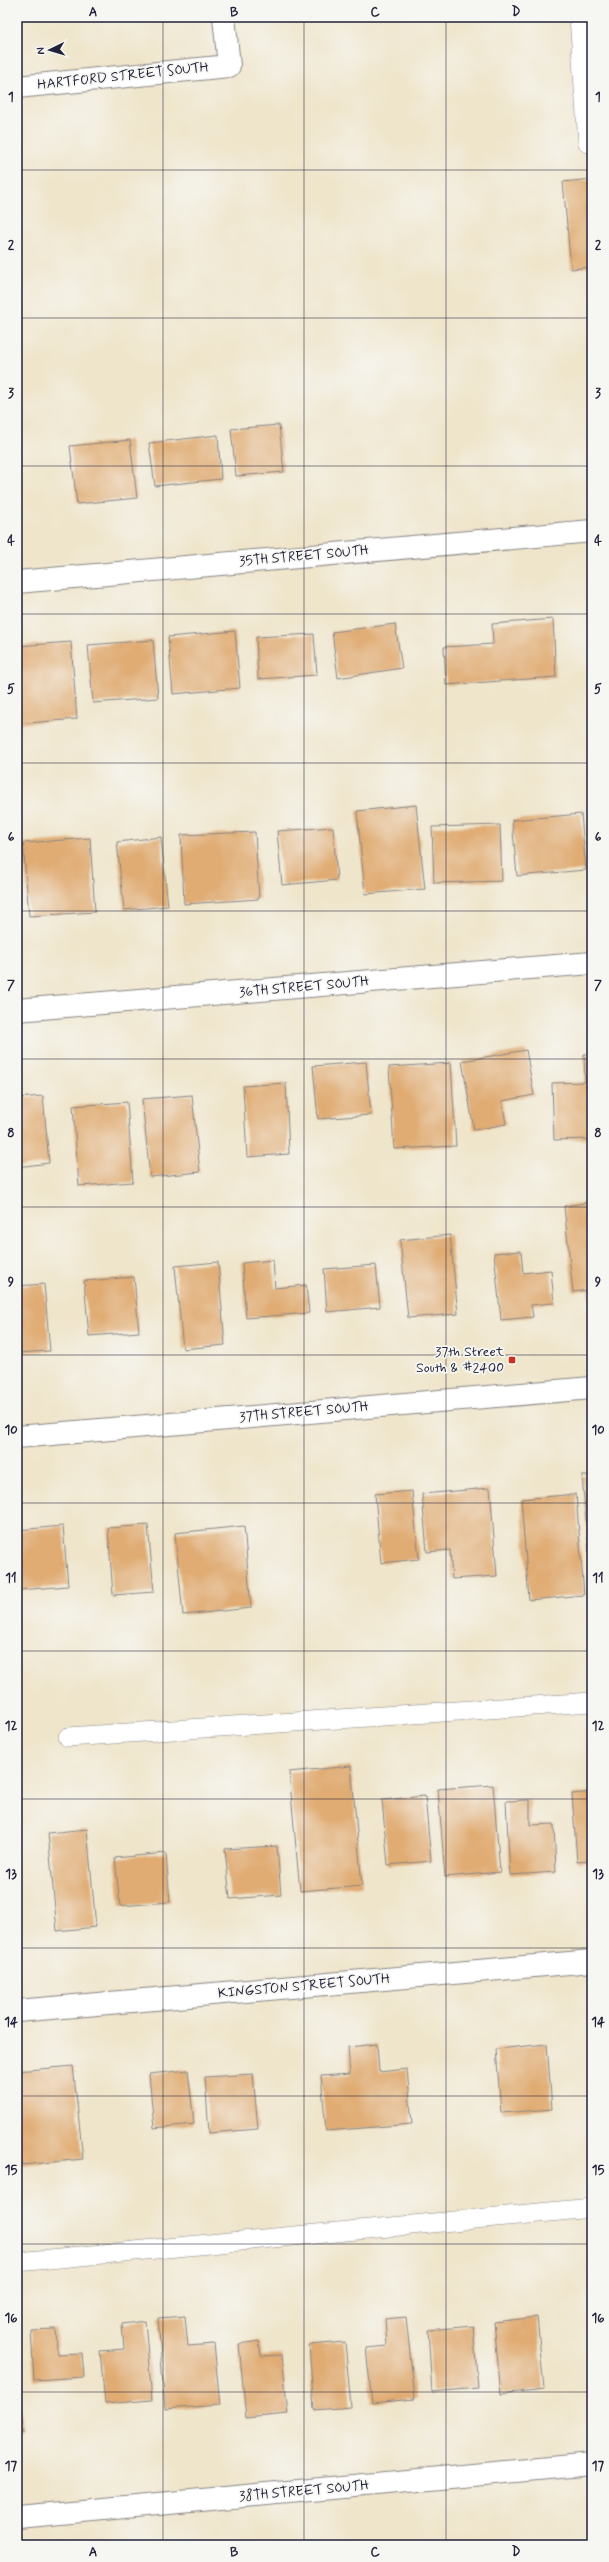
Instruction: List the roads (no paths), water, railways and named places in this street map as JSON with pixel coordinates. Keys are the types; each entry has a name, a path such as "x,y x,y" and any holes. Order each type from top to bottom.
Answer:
{"street":[{"name":"HARTFORD STREET SOUTH","path":"17,87 229,66 224,17"},
{"name":"35TH STREET SOUTH","path":"17,582 592,531"},
{"name":"36TH STREET SOUTH","path":"17,1010 592,963"},
{"name":"37TH STREET SOUTH","path":"17,1437 592,1388"},
{"name":"KINGSTON STREET SOUTH","path":"17,2011 592,1961"},
{"name":"38TH STREET SOUTH","path":"17,2517 592,2464"}],"lane":[{"path":"579,17 588,144"},
{"path":"68,1737 592,1702"},
{"path":"17,2262 592,2208"}],"place":[{"name":"37th Street South & #2400","path":"512,1360"}]}
